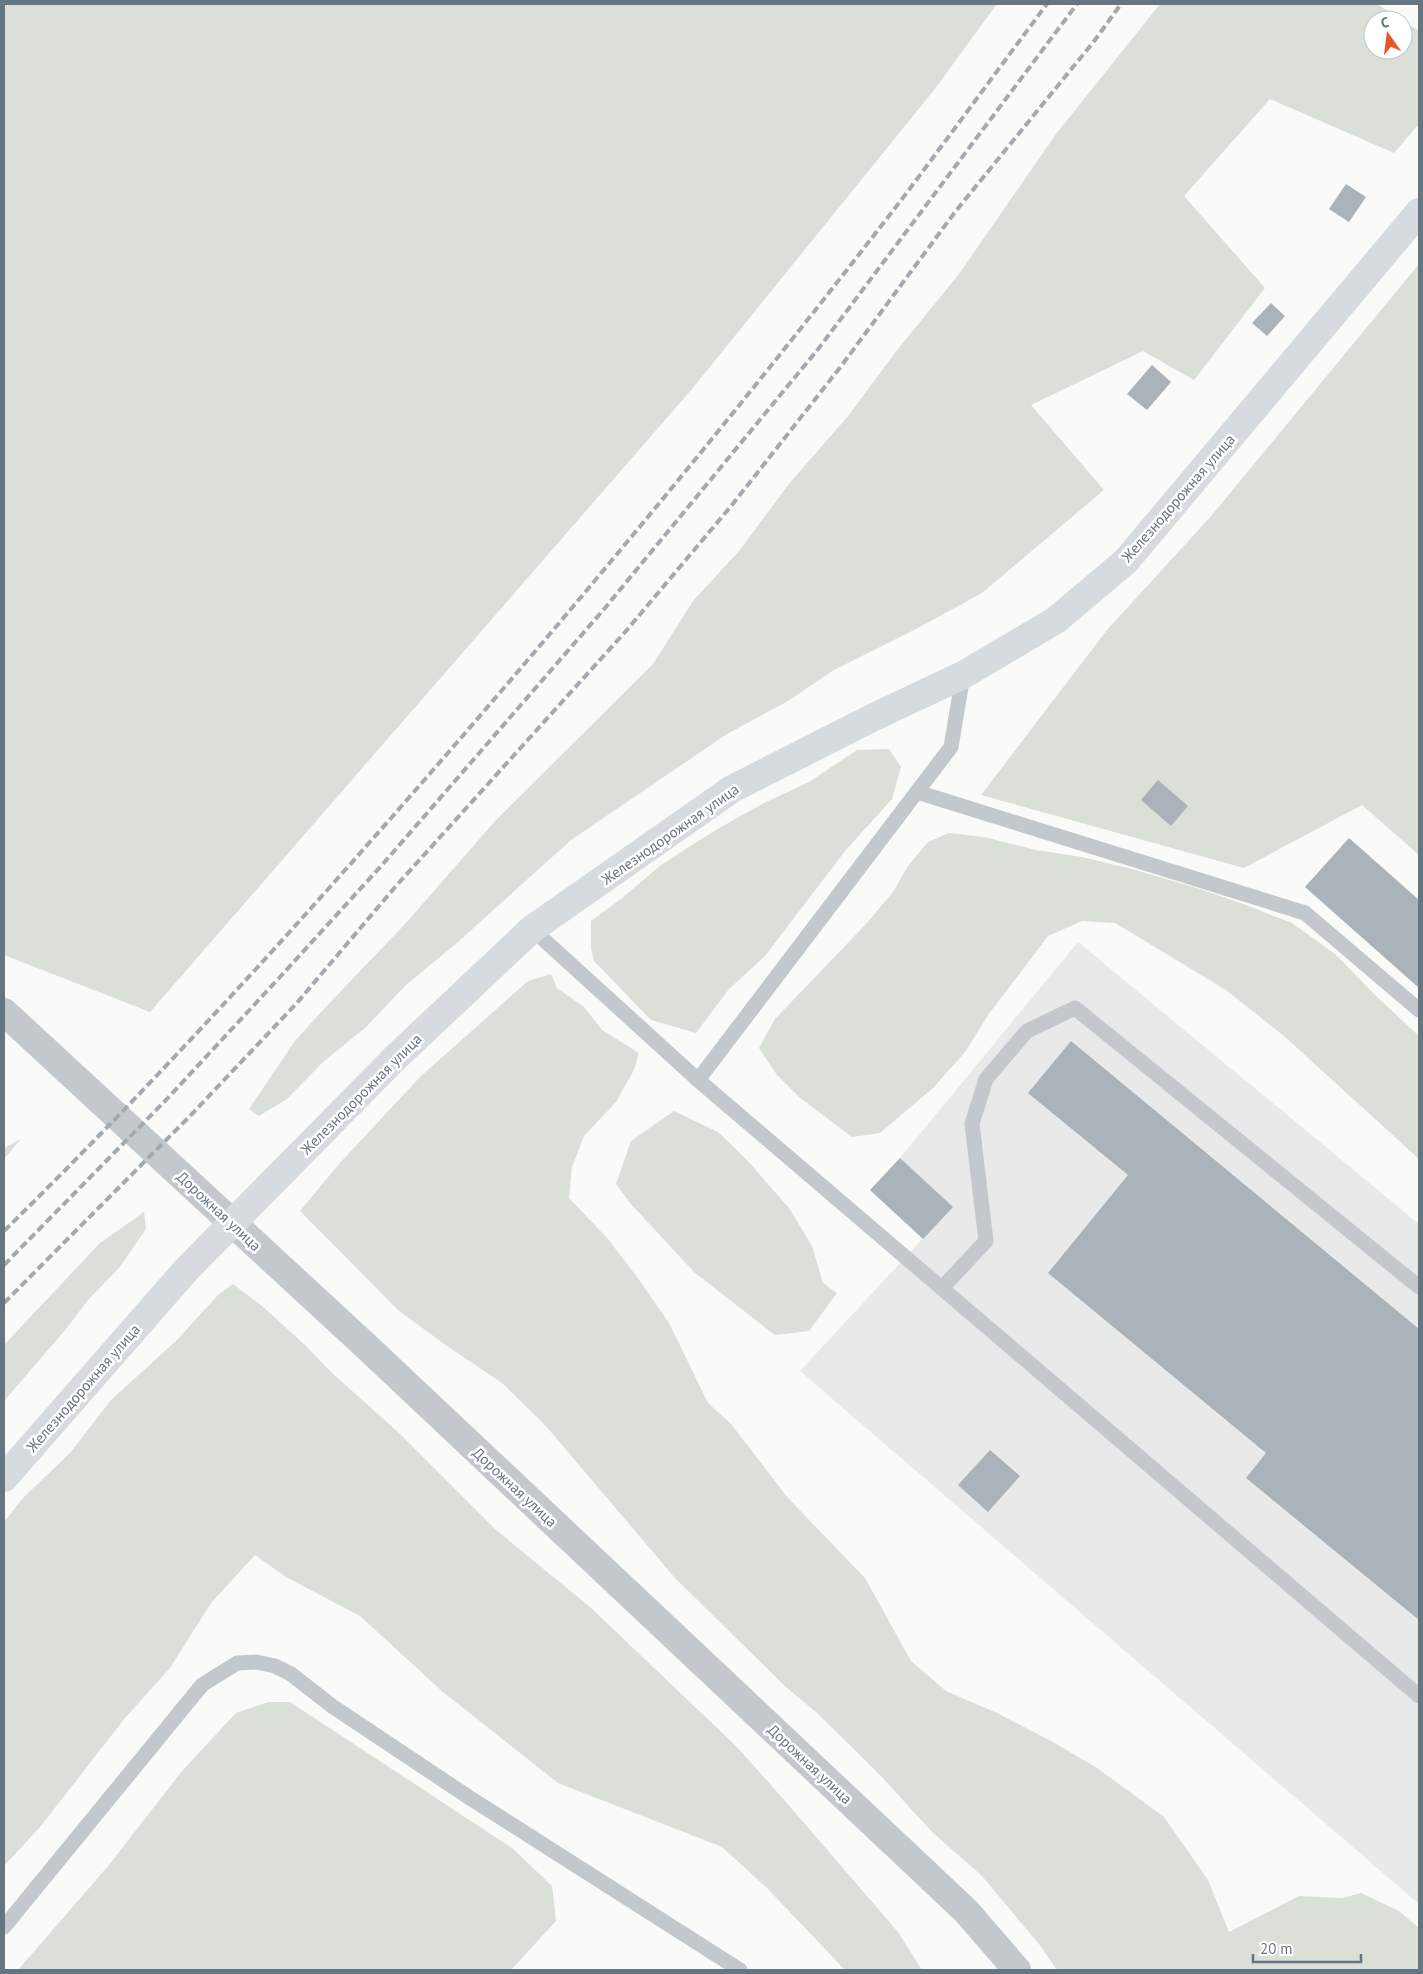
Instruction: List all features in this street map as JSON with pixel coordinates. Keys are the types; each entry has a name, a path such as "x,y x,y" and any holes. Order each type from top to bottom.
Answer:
{"main road":[{"name":"Железнодорожная улица","path":"4,1478 186,1270 395,1058 532,929 732,789 874,717 963,675 1056,620 1126,561 1419,212"}],"street":[{"name":"Дорожная улица","path":"4,1012 368,1348 966,1910 1017,1970"}],"lane":[{"path":"698,1080 951,748 963,675"},
{"path":"917,792 1305,913 1419,1010"},
{"path":"532,929 698,1080 1419,1696"},
{"path":"942,1288 986,1242 972,1124 986,1079 1027,1031 1075,1008 1419,1287"},
{"path":"4,1927 202,1685 237,1663 256,1662 275,1666 291,1674 332,1706 470,1798 740,1970"}],"shaded area":[{"path":"4,4 997,4 934,90 692,389 150,1012 4,955"},
{"path":"1160,4 1377,4 1386,10 1363,10 1363,60 1413,60 1413,27 1419,31 1419,124 1394,153 1270,99 1184,196 1265,288 1194,380 1143,351 1031,405 1104,490 982,593 834,670 788,701 727,734 571,840 458,942 406,985 366,1027 323,1062 287,1099 259,1116 249,1109 295,1041 322,1011 406,923 496,820 653,664 693,601 740,550 788,485 849,415 894,354 959,274 1056,134"},
{"path":"1419,264 1419,855 1362,805 1244,868 981,795 1107,630 1212,515"},
{"path":"889,749 901,767 892,799 845,851 765,956 729,989 696,1033 651,1020 594,961 591,949 591,921 621,899 661,865 714,831 764,803 809,782 857,750"},
{"path":"949,833 984,837 1036,850 1082,857 1132,869 1200,889 1292,923 1335,954 1419,1036 1419,1159 1284,1036 1226,990 1115,923 1082,921 1048,936 988,1015 966,1051 933,1088 880,1133 852,1137 799,1097 777,1075 759,1048 775,1019 866,924 893,892 908,866 928,842"},
{"path":"1078,942 1419,1224 1419,1904 800,1371 952,1207 900,1158"},
{"path":"551,974 557,988 584,1007 602,1030 639,1053 634,1070 616,1102 584,1136 572,1167 569,1198 608,1239 669,1323 708,1403 731,1424 788,1498 865,1578 911,1661 946,1691 997,1713 1051,1741 1097,1768 1164,1817 1208,1880 1229,1932 1299,1896 1343,1898 1361,1893 1399,1911 1419,1928 1419,1970 1057,1970 1039,1944 981,1875 932,1832 881,1776 816,1712 786,1687 675,1578 545,1425 502,1383 398,1310 300,1211 339,1164 420,1077 528,981"},
{"path":"674,1111 718,1132 746,1159 789,1208 812,1246 823,1283 837,1293 809,1331 775,1335 694,1272 630,1203 616,1184 631,1141"},
{"path":"21,1139 4,1159 4,1148"},
{"path":"144,1212 146,1229 119,1268 88,1300 66,1329 4,1401 4,1345 100,1243"},
{"path":"233,1284 262,1306 305,1345 331,1372 399,1433 495,1529 590,1607 736,1746 898,1932 922,1970 845,1970 767,1888 722,1847 558,1783 443,1692 360,1616 286,1577 255,1555 211,1603 170,1668 125,1718 40,1827 4,1866 4,1522 24,1497 70,1453 111,1400 177,1340 218,1295"},
{"path":"269,1702 290,1702 512,1848 552,1886 556,1921 511,1970 18,1970 109,1865 182,1771 236,1713"}],"building":[{"path":"1346,184 1366,197 1349,222 1329,209"},
{"path":"1271,303 1285,316 1267,336 1252,323"},
{"path":"1152,365 1171,382 1147,410 1127,394"},
{"path":"1158,780 1188,806 1171,826 1141,800"},
{"path":"1349,838 1419,900 1419,988 1305,887"},
{"path":"1071,1041 1419,1329 1419,1620 1246,1478 1266,1453 1048,1273 1128,1175 1028,1093"},
{"path":"900,1158 953,1207 923,1239 870,1190"},
{"path":"990,1450 1020,1476 988,1512 958,1485"}],"railway":[{"path":"4,1231 117,1118 281,942 440,762 558,624 733,413 846,271 1047,4"},
{"path":"4,1265 166,1100 280,977 382,865 605,608 819,348 1077,4"},
{"path":"4,1303 190,1116 296,1004 396,886 626,631 732,505 842,365 955,212 1095,40 1121,4"}]}
